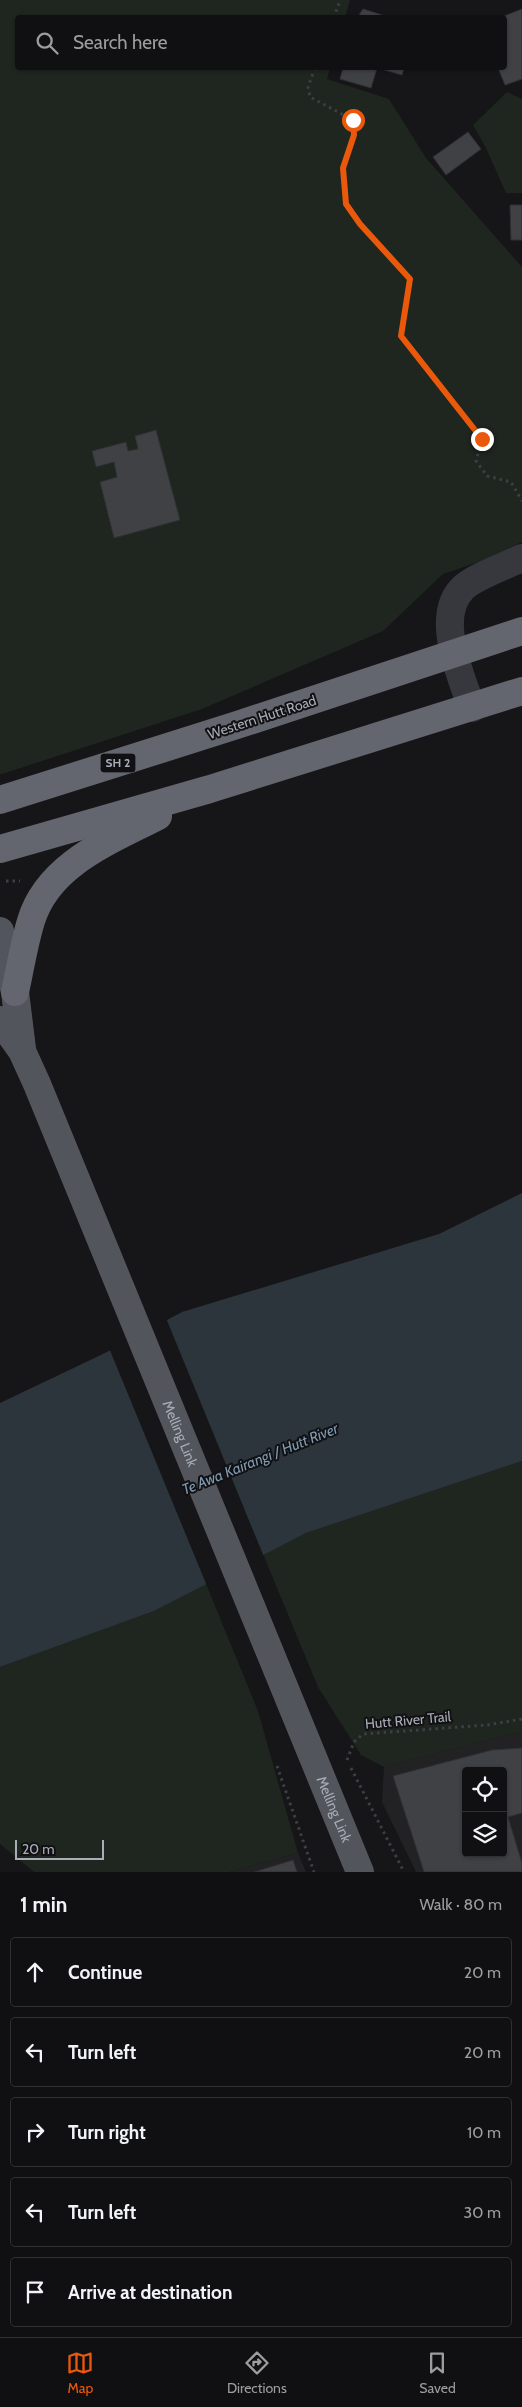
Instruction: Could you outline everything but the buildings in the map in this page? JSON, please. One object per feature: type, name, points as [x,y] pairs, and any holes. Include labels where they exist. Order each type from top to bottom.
[{"type":"highway","name":"Western Hutt Road","points":[[0,800],[453,655],[522,630]]},
{"type":"highway","points":[[0,849],[210,789],[522,691]]},
{"type":"highway","points":[[15,992],[31,920],[43,893],[64,870],[92,851],[210,789]]},
{"type":"main road","name":"Melling Link","points":[[0,930],[15,992],[22,1051]]},
{"type":"main road","name":"Melling Link","points":[[0,1020],[22,1051],[37,1084],[360,1872]]},
{"type":"street","points":[[472,708],[453,655],[450,612],[464,587],[522,558]]},
{"type":"path","points":[[335,15],[340,0]]},
{"type":"path","points":[[314,70],[308,87],[310,97],[353,120],[354,135],[343,168],[346,204],[360,224],[410,279],[401,336],[482,439],[476,461],[487,476],[511,482],[522,501]]},
{"type":"path","name":"Hutt River Trail","points":[[404,1872],[347,1759],[354,1742],[363,1734],[379,1731],[487,1725],[522,1719]]},
{"type":"path","points":[[277,1766],[314,1872]]},
{"type":"shaded area","points":[[0,0],[350,0],[346,15],[15,15],[15,70],[329,70],[327,79],[389,99],[426,158],[522,267],[522,542],[490,558],[443,574],[383,631],[202,709],[0,774]]},
{"type":"shaded area","points":[[507,92],[522,99],[522,193],[506,193],[486,148],[473,125]]},
{"type":"shaded area","points":[[522,1461],[522,1733],[384,1767],[361,1755],[318,1687],[263,1554],[306,1533]]},
{"type":"shaded area","points":[[206,1584],[258,1711],[298,1853],[229,1872],[34,1872],[0,1844],[0,1667],[154,1611]]},
{"type":"shaded area","points":[[522,1733],[522,1872],[416,1872],[382,1802],[384,1767]]},
{"type":"shaded area","points":[[298,1853],[306,1872],[229,1872]]},
{"type":"water","name":"Te Awa Kairangi / Hutt River","points":[[522,1193],[522,1461],[306,1533],[154,1611],[0,1667],[0,1403],[105,1353],[182,1312],[439,1234]]},
{"type":"pier","points":[[166,1318],[264,1557],[207,1586],[109,1348]]},
{"type":"route","points":[[353,120],[354,135],[343,168],[346,204],[360,224],[410,279],[401,336],[482,439]]}]
